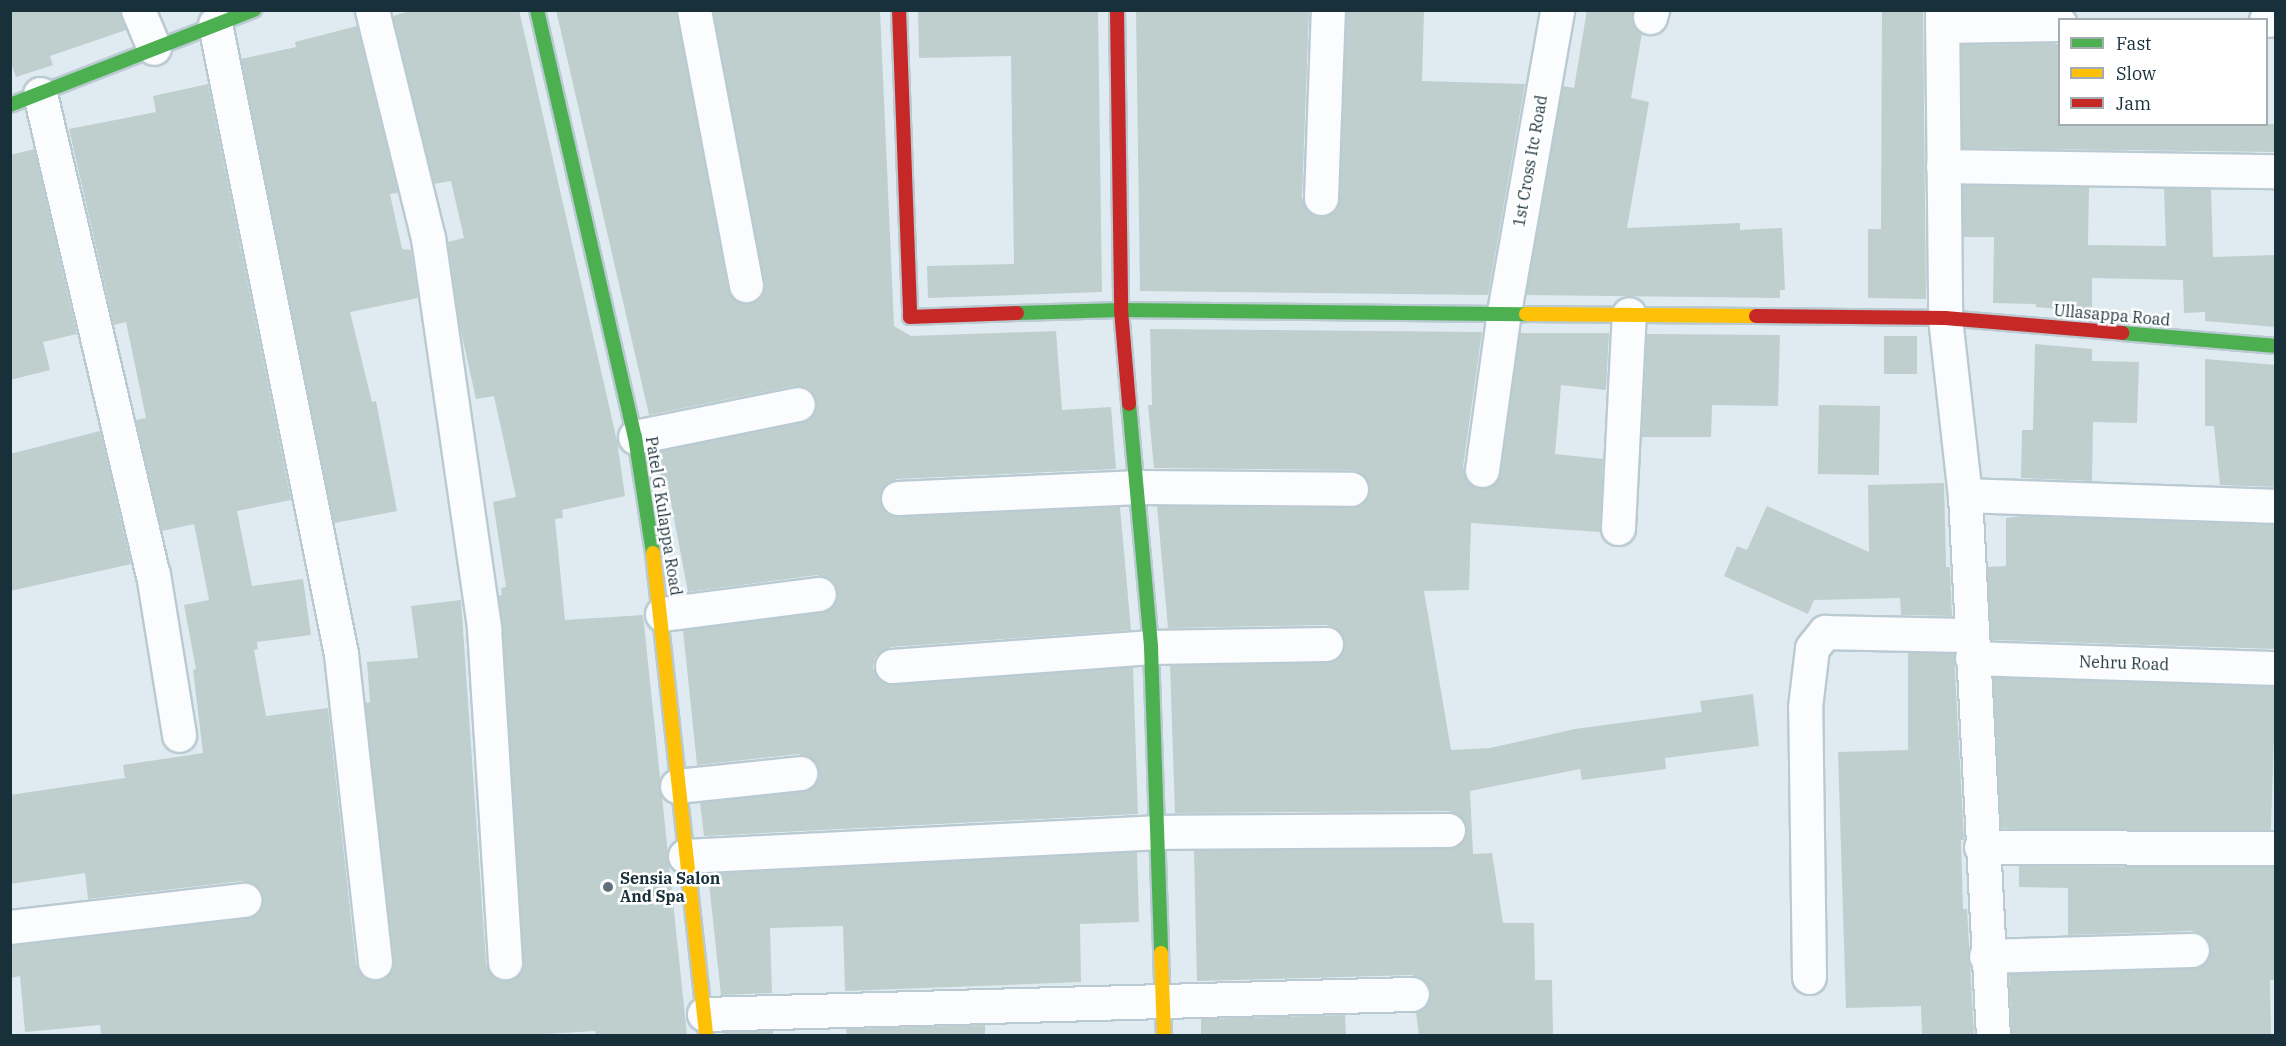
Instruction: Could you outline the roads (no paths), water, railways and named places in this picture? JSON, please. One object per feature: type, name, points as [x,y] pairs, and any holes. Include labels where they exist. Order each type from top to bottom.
[{"type":"street","points":[[138,10],[154,48]]},
{"type":"street","points":[[179,735],[153,574],[25,100],[254,10]]},
{"type":"street","points":[[372,10],[428,238],[482,617],[505,962]]},
{"type":"street","name":"Patel G Kulappa Road","points":[[537,10],[635,437],[662,614],[677,786],[705,1024]]},
{"type":"street","points":[[694,10],[746,285]]},
{"type":"street","name":"Ullasappa Road","points":[[899,10],[910,317],[1121,310],[1945,318],[2276,346]]},
{"type":"street","points":[[1117,10],[1121,310],[1139,487],[1151,648],[1155,832],[1164,1035]]},
{"type":"street","points":[[1321,198],[1328,10]]},
{"type":"street","name":"1st Cross Itc Road","points":[[1482,470],[1504,312],[1557,10]]},
{"type":"street","points":[[1993,1035],[1986,956],[1965,495],[1945,318],[1942,18],[2058,24]]},
{"type":"street","points":[[215,24],[341,654],[375,962]]},
{"type":"street","points":[[1942,165],[2276,171]]},
{"type":"street","points":[[1618,528],[1629,314]]},
{"type":"street","points":[[635,437],[798,404]]},
{"type":"street","points":[[898,498],[1139,487],[1351,489]]},
{"type":"street","points":[[1965,495],[2276,506]]},
{"type":"street","points":[[662,614],[819,594]]},
{"type":"street","name":"Nehru Road","points":[[1809,977],[1805,707],[1812,648],[1825,632],[1971,646],[2276,668]]},
{"type":"street","points":[[892,666],[1151,648],[1326,644]]},
{"type":"street","points":[[677,786],[800,773]]},
{"type":"street","points":[[685,856],[1155,832],[1448,830]]},
{"type":"street","points":[[1981,847],[2276,848]]},
{"type":"street","points":[[10,927],[244,900]]},
{"type":"street","points":[[1986,956],[2192,950]]},
{"type":"street","points":[[705,1024],[1163,1000],[1412,994]]},
{"type":"place","name":"Sensia Salon And Spa","points":[[608,887]]}]
